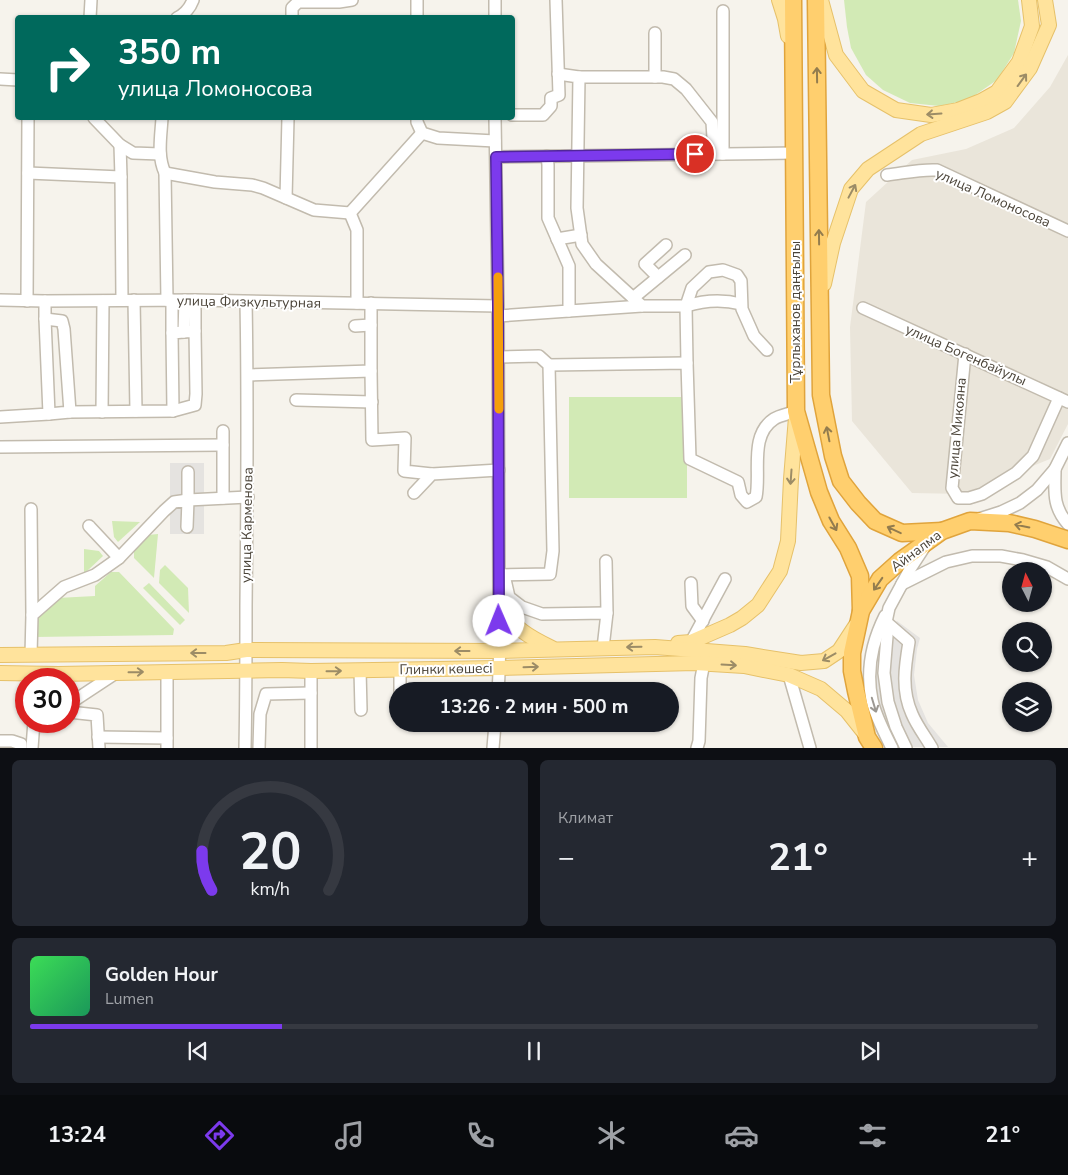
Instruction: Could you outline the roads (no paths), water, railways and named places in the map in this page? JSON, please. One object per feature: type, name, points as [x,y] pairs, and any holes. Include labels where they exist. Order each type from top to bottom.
[{"type":"highway","name":"Тұрлыханов даңғылы","points":[[794,0],[796,411],[819,492],[831,521],[848,548],[860,576],[860,615]]},
{"type":"highway","name":"Тұрлыханов даңғылы","points":[[816,0],[821,395],[833,456],[842,481],[858,503],[875,521],[902,534],[936,535]]},
{"type":"highway","name":"Айналма","points":[[871,742],[856,691],[852,671],[852,652],[860,615],[880,579],[900,561],[936,535],[970,522],[1009,523],[1068,540]]},
{"type":"main road","points":[[779,0],[785,19],[794,71]]},
{"type":"main road","points":[[821,0],[836,55],[863,91],[896,110],[931,115],[1006,102],[1030,68],[1049,25],[1045,0]]},
{"type":"main road","points":[[820,305],[833,243],[851,189],[868,169],[921,134],[984,107],[1019,62],[1032,26],[1028,0]]},
{"type":"main road","points":[[655,647],[691,642],[742,618],[758,605],[780,571],[788,541],[796,411]]},
{"type":"main road","points":[[499,606],[510,621],[522,632],[555,649]]},
{"type":"main road","name":"Глинки көшесі","points":[[0,655],[226,653],[246,650],[500,651],[655,647],[745,654],[801,663],[824,661],[839,651],[860,615]]},
{"type":"main road","name":"Глинки көшесі","points":[[80,675],[704,663],[744,666],[789,675],[821,689],[847,711],[871,742]]},
{"type":"main road","name":"Глинки көшесі","points":[[0,673],[15,674]]},
{"type":"street","points":[[90,15],[91,0]]},
{"type":"street","points":[[182,15],[190,8],[193,0]]},
{"type":"street","points":[[292,15],[292,8],[298,2],[339,2],[352,0]]},
{"type":"street","points":[[405,0],[417,0],[417,15]]},
{"type":"street","points":[[496,0],[496,15]]},
{"type":"street","points":[[515,115],[543,115],[551,106],[551,98],[559,95],[556,0]]},
{"type":"street","points":[[719,154],[722,11]]},
{"type":"street","points":[[655,32],[655,77]]},
{"type":"street","points":[[558,74],[579,77],[663,77],[674,79],[686,89],[712,122],[719,154]]},
{"type":"street","points":[[579,77],[577,208],[582,244],[596,264],[642,306]]},
{"type":"street","points":[[0,79],[15,80]]},
{"type":"street","points":[[27,301],[28,120]]},
{"type":"street","points":[[96,120],[120,145],[133,153],[160,154]]},
{"type":"street","points":[[162,120],[160,154],[165,173],[172,333],[173,411]]},
{"type":"street","points":[[286,198],[288,120]]},
{"type":"street","points":[[417,120],[422,133],[438,138],[495,140]]},
{"type":"street","points":[[495,120],[502,575],[499,606],[499,682]]},
{"type":"street","points":[[350,213],[422,133]]},
{"type":"street","points":[[120,145],[136,412]]},
{"type":"street","points":[[496,157],[794,153]]},
{"type":"street","points":[[547,156],[548,218],[569,266],[569,312]]},
{"type":"street","name":"улица Ломоносова","points":[[887,174],[937,170],[1068,231]]},
{"type":"street","points":[[28,173],[121,177]]},
{"type":"street","points":[[165,173],[215,182],[252,185],[314,210],[350,213]]},
{"type":"street","points":[[350,213],[357,230],[357,303]]},
{"type":"street","points":[[557,239],[581,235]]},
{"type":"street","points":[[658,277],[641,261],[666,245]]},
{"type":"street","points":[[633,298],[685,255]]},
{"type":"street","points":[[767,350],[754,336],[741,304],[741,281],[737,275],[723,270],[709,272],[692,288],[686,306],[690,459],[738,482],[741,495],[747,502],[756,497],[758,487],[757,452],[762,432],[774,420],[796,411]]},
{"type":"street","name":"улица Физкультурная","points":[[0,300],[190,300],[371,303],[498,311],[569,312],[642,306],[686,306],[714,300],[741,304]]},
{"type":"street","points":[[102,412],[103,300]]},
{"type":"street","points":[[0,417],[70,412],[173,411],[195,405],[196,394],[190,332],[190,300]]},
{"type":"street","points":[[45,301],[50,414]]},
{"type":"street","name":"улица Карменова","points":[[245,748],[248,497],[246,302]]},
{"type":"street","points":[[371,303],[372,440],[405,438],[404,471],[432,474],[499,470]]},
{"type":"street","name":"улица Богенбайулы","points":[[863,308],[1064,400]]},
{"type":"street","points":[[45,319],[62,321],[70,412]]},
{"type":"street","points":[[355,326],[371,325]]},
{"type":"street","points":[[172,333],[190,332]]},
{"type":"street","name":"улица Микояна","points":[[964,354],[952,488],[958,498],[969,498],[982,494],[1016,473],[1033,456],[1064,400]]},
{"type":"street","points":[[499,357],[539,356],[549,365],[687,363]]},
{"type":"street","points":[[502,575],[550,574],[553,551],[549,365]]},
{"type":"street","points":[[248,375],[371,371]]},
{"type":"street","points":[[296,400],[372,402]]},
{"type":"street","points":[[223,431],[223,498]]},
{"type":"street","points":[[970,522],[1001,512],[1020,503],[1037,490],[1055,469],[1068,443]]},
{"type":"street","points":[[0,447],[223,445]]},
{"type":"street","points":[[1055,469],[1055,498],[1061,515],[1068,524]]},
{"type":"street","points":[[188,472],[188,527]]},
{"type":"street","points":[[414,493],[432,474]]},
{"type":"street","points":[[32,615],[64,587],[95,575],[119,558],[174,502],[248,497]]},
{"type":"street","points":[[31,509],[31,655]]},
{"type":"street","points":[[90,526],[119,558]]},
{"type":"street","points":[[892,748],[872,701],[870,659],[877,632],[889,608],[910,569],[936,535]]},
{"type":"street","points":[[902,584],[946,562],[972,556],[1001,556],[1016,559],[1047,567],[1068,579]]},
{"type":"street","points":[[603,648],[607,613],[606,561]]},
{"type":"street","points":[[502,575],[510,597],[522,606],[542,614],[607,613]]},
{"type":"street","points":[[691,642],[726,579]]},
{"type":"street","points":[[690,583],[692,606],[703,621]]},
{"type":"street","points":[[889,608],[886,622],[887,636],[884,673],[888,702],[896,727],[906,748]]},
{"type":"street","points":[[886,622],[909,642],[904,671],[907,701],[912,714],[932,748]]},
{"type":"street","points":[[697,748],[699,741],[701,678],[704,663]]},
{"type":"street","points":[[360,670],[361,710]]},
{"type":"street","points":[[400,670],[400,682]]},
{"type":"street","points":[[311,671],[311,748]]},
{"type":"street","points":[[80,713],[97,715],[99,742],[167,743],[167,672]]},
{"type":"street","points":[[80,697],[116,673]]},
{"type":"street","points":[[789,675],[810,748]]},
{"type":"street","points":[[259,748],[260,714],[266,694],[311,692]]},
{"type":"street","points":[[493,748],[494,732]]},
{"type":"street","points":[[32,748],[33,733]]},
{"type":"street","points":[[0,741],[12,741],[21,744],[21,748]]}]
